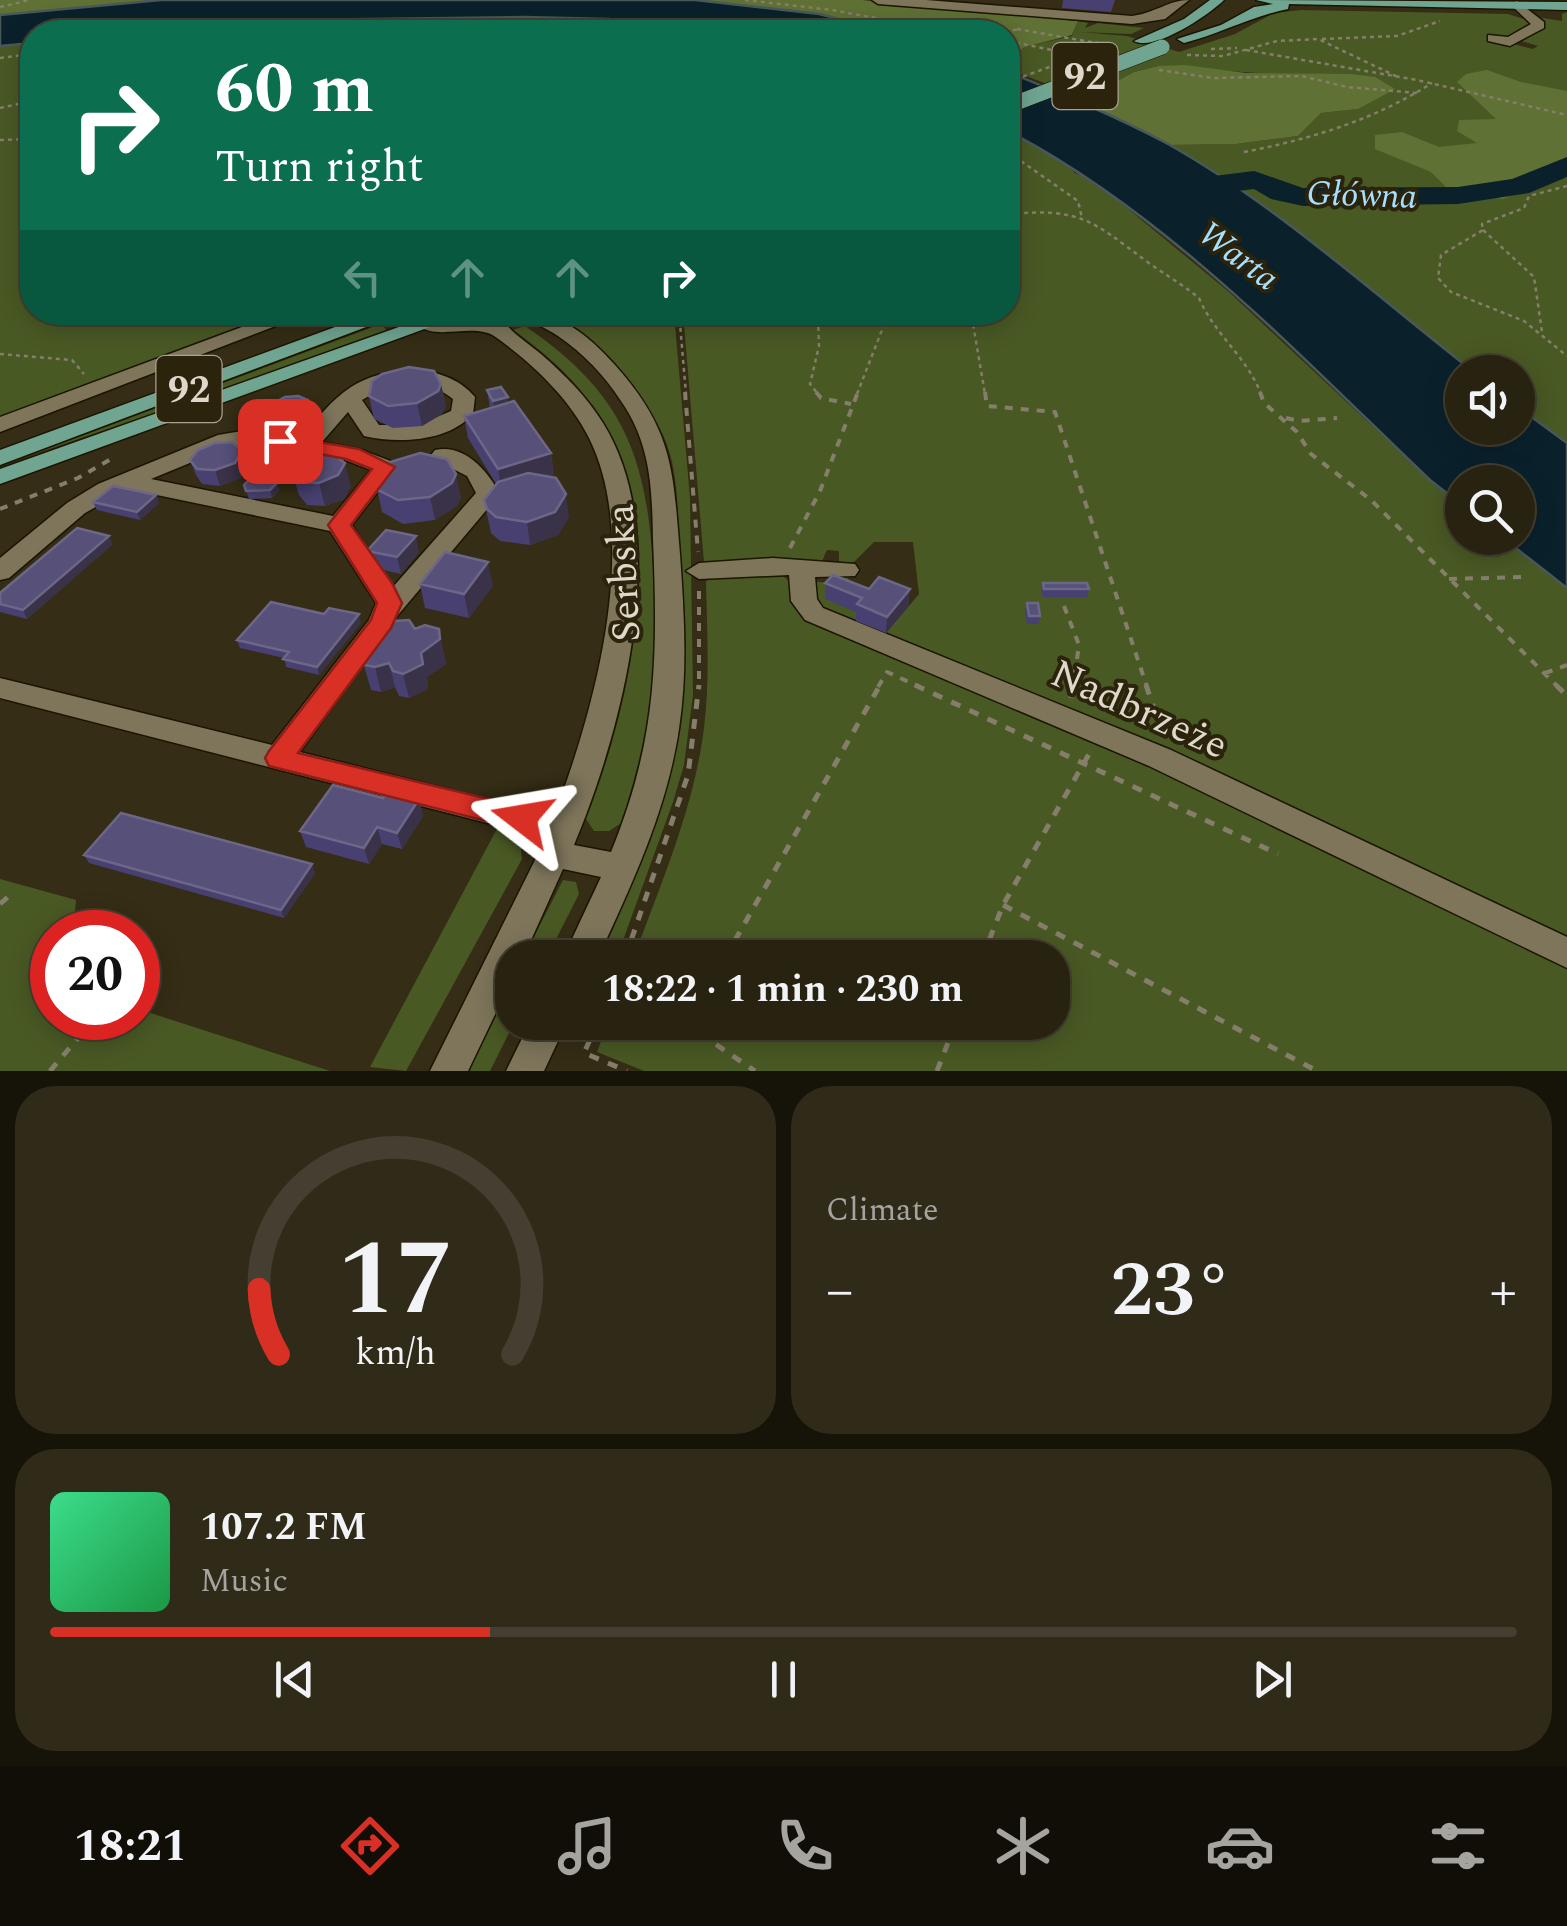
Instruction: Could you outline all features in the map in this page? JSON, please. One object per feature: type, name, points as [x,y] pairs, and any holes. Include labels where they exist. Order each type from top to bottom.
[{"type":"main road","name":"92","points":[[1020,101],[1160,40],[1218,0]]},
{"type":"main road","name":"92","points":[[1020,85],[1141,40],[1184,39],[1230,17],[1246,0]]},
{"type":"main road","points":[[1262,0],[1567,6]]},
{"type":"main road","points":[[1184,39],[1226,28],[1265,8],[1314,3]]},
{"type":"main road","name":"92","points":[[0,458],[363,325]]},
{"type":"main road","name":"92","points":[[0,477],[428,325]]},
{"type":"street","points":[[878,0],[1108,19],[1152,27],[1160,40]]},
{"type":"street","points":[[1108,19],[1152,18],[1183,0]]},
{"type":"street","points":[[1493,38],[1510,42],[1539,25],[1517,5]]},
{"type":"street","points":[[1535,5],[1553,20]]},
{"type":"street","points":[[0,425],[266,325]]},
{"type":"street","name":"Serbska","points":[[449,1071],[554,854],[594,752],[616,666],[624,591],[622,516],[602,440],[578,404],[535,357],[499,325]]},
{"type":"street","name":"Serbska","points":[[549,325],[584,350],[628,396],[655,444],[662,481],[670,603],[669,700],[653,780],[622,868],[588,940]]},
{"type":"street","points":[[306,446],[350,398],[369,386],[397,378],[424,377],[450,383],[464,397],[462,414],[339,525]]},
{"type":"street","points":[[350,398],[372,432],[400,436],[434,430],[462,414]]},
{"type":"street","points":[[0,572],[76,508],[126,481],[226,440],[254,436],[477,472],[488,494],[386,612]]},
{"type":"street","points":[[126,481],[339,525],[384,589],[390,603],[382,622],[279,758]]},
{"type":"street","points":[[698,571],[787,566],[846,570]]},
{"type":"street","name":"Nadbrzeże","points":[[787,566],[814,614],[1160,758],[1567,953]]},
{"type":"street","points":[[0,688],[542,824],[554,854],[622,868]]},
{"type":"street","points":[[532,1069],[542,1040]]},
{"type":"path","points":[[0,8],[30,0]]},
{"type":"path","points":[[745,0],[886,20]]},
{"type":"path","points":[[1240,49],[1277,41],[1397,36],[1428,22],[1450,20]]},
{"type":"path","points":[[1318,39],[1400,78]]},
{"type":"path","points":[[1020,42],[1090,57]]},
{"type":"path","points":[[1210,48],[1240,49],[1400,78],[1566,114]]},
{"type":"path","points":[[1156,70],[1213,78],[1302,76],[1347,87],[1418,93]]},
{"type":"path","points":[[1244,152],[1347,126],[1432,84]]},
{"type":"path","points":[[1020,160],[1078,200],[1082,218]]},
{"type":"path","points":[[1542,334],[1534,277],[1483,230],[1482,224],[1524,208],[1529,196],[1567,186]]},
{"type":"path","points":[[1020,213],[1043,211],[1082,218],[1110,231],[1199,298],[1206,315],[1251,368],[1264,403],[1297,432],[1310,454],[1371,500],[1567,696]]},
{"type":"path","points":[[1483,230],[1441,255],[1438,278],[1451,292],[1524,321],[1567,356]]},
{"type":"path","points":[[680,325],[698,571]]},
{"type":"path","points":[[818,325],[819,346],[810,384],[821,398],[851,404]]},
{"type":"path","points":[[787,566],[884,325]]},
{"type":"path","points":[[973,325],[988,406],[1055,412],[1166,746],[1160,758]]},
{"type":"path","points":[[0,354],[72,360],[96,387]]},
{"type":"path","points":[[1281,416],[1300,421],[1337,418]]},
{"type":"path","points":[[1449,579],[1524,576]]},
{"type":"path","points":[[1064,606],[1079,646],[1067,718]]},
{"type":"path","points":[[1544,673],[1567,665]]},
{"type":"path","points":[[735,940],[887,672],[1278,854]]},
{"type":"path","points":[[989,940],[1002,906],[1085,762]]},
{"type":"path","points":[[0,904],[10,895]]},
{"type":"path","points":[[1002,906],[1317,1071]]},
{"type":"path","points":[[634,940],[636,934]]},
{"type":"path","points":[[50,1071],[76,1040]]},
{"type":"path","points":[[590,1040],[584,1053],[627,1071]]},
{"type":"path","points":[[710,1040],[755,1071]]},
{"type":"path","points":[[937,1071],[949,1040]]},
{"type":"green space","points":[[0,0],[161,0],[0,15]]},
{"type":"green space","points":[[695,0],[862,0],[1078,21],[1072,35],[1020,50],[1020,20],[818,20]]},
{"type":"green space","points":[[1301,10],[1508,14],[1536,23],[1513,39],[1493,39],[1533,49],[1538,46],[1518,40],[1540,29],[1536,17],[1562,21],[1562,14],[1567,12],[1567,443],[1535,419],[1535,355],[1452,355],[1294,230],[1169,145],[1236,144],[1298,136],[1321,113],[1358,109],[1351,74],[1288,75],[1158,66],[1134,72],[1089,96],[1075,95],[1020,74],[1020,50],[1072,36],[1078,21],[1088,23],[1085,28],[1098,23],[1144,28],[1131,34],[1080,32],[1127,36],[1179,52],[1235,34],[1274,13]]},
{"type":"green space","points":[[524,17],[616,20],[286,20]]},
{"type":"green space","points":[[20,44],[20,325],[258,325],[0,417],[0,46]]},
{"type":"green space","points":[[1185,65],[1246,73],[1351,74],[1375,77],[1395,89],[1358,109],[1321,113],[1298,136],[1236,144],[1169,145],[1070,97],[1089,96],[1134,72]]},
{"type":"green space","points":[[1487,70],[1567,91],[1567,178],[1552,179],[1503,199],[1451,192],[1431,172],[1375,149],[1375,135],[1402,132],[1439,147],[1477,143],[1457,131],[1459,120],[1496,119],[1457,82],[1466,74]]},
{"type":"green space","points":[[1020,137],[1060,158],[1075,173],[1093,180],[1229,292],[1445,492],[1445,555],[1525,555],[1567,588],[1567,945],[820,610],[812,581],[828,583],[847,577],[861,614],[886,633],[919,594],[913,542],[874,542],[854,562],[839,562],[839,551],[827,550],[822,561],[782,558],[704,562],[684,325],[1020,325]]},
{"type":"green space","points":[[378,325],[389,333],[14,461]]},
{"type":"green space","points":[[563,325],[675,325],[690,498],[693,695],[684,765],[623,940],[606,940],[657,818],[674,759],[680,729],[685,638],[676,490],[668,448],[642,400],[599,353]]},
{"type":"green space","points":[[525,326],[561,353],[611,408],[639,470],[647,506],[655,620],[650,706],[623,822],[609,831],[594,831],[586,819],[616,729],[627,679],[639,578],[636,528],[627,481],[611,437],[569,377],[513,330]]},
{"type":"green space","points":[[781,574],[792,584],[797,607],[1100,739],[1567,962],[1567,1071],[644,1071],[597,1052],[602,1040],[1070,1040],[1070,940],[640,940],[693,787],[707,692],[706,581],[716,577]]},
{"type":"green space","points":[[499,825],[512,828],[508,836],[520,843],[522,859],[406,1071],[370,1067]]},
{"type":"green space","points":[[0,879],[76,900],[75,910],[30,910],[30,1040],[160,1040],[160,1016],[330,1071],[0,1071]]},
{"type":"green space","points":[[563,880],[576,882],[579,894],[556,940],[532,940]]},
{"type":"green space","points":[[495,1015],[495,1040],[506,1040],[490,1071],[468,1071]]},
{"type":"water","points":[[161,0],[695,0],[843,20],[20,20],[20,44],[0,46],[0,15]]},
{"type":"water","name":"Warta","points":[[1020,77],[1109,115],[1209,168],[1325,252],[1453,355],[1445,355],[1445,445],[1535,445],[1535,419],[1567,443],[1567,588],[1525,555],[1535,555],[1535,465],[1445,465],[1445,492],[1229,289],[1122,203],[1020,138]]},
{"type":"building","points":[[409,367],[434,371],[441,384],[438,391],[417,403],[388,406],[369,396],[372,381],[382,374]]},
{"type":"building","points":[[501,387],[508,397],[493,401],[487,390]]},
{"type":"building","points":[[298,396],[308,400],[307,408],[294,415],[273,413],[274,403]]},
{"type":"building","points":[[514,401],[551,453],[498,469],[464,416]]},
{"type":"building","points":[[265,440],[327,451],[298,464],[249,455]]},
{"type":"building","points":[[232,442],[242,451],[235,463],[215,470],[197,469],[190,460],[198,450]]},
{"type":"building","points":[[420,453],[447,459],[456,474],[452,483],[430,497],[398,500],[376,489],[375,479],[390,462]]},
{"type":"building","points":[[316,454],[333,454],[345,463],[338,475],[319,483],[300,482],[292,472],[299,462]]},
{"type":"building","points":[[528,473],[556,478],[566,494],[555,512],[527,522],[496,517],[487,509],[484,500],[498,482]]},
{"type":"building","points":[[274,476],[277,483],[270,490],[246,491],[244,485],[251,478]]},
{"type":"building","points":[[113,486],[156,495],[137,512],[93,502]]},
{"type":"building","points":[[77,528],[109,536],[23,610],[0,604],[0,593]]},
{"type":"building","points":[[386,530],[416,536],[397,557],[367,551]]},
{"type":"building","points":[[445,552],[488,562],[464,594],[420,584]]},
{"type":"building","points":[[833,575],[869,589],[879,577],[910,589],[887,617],[857,604],[862,598],[825,583]]},
{"type":"building","points":[[1043,583],[1087,583],[1089,589],[1044,589]]},
{"type":"building","points":[[271,602],[324,614],[329,608],[359,614],[317,667],[283,659],[289,652],[237,640]]},
{"type":"building","points":[[1027,603],[1038,603],[1040,616],[1029,616]]},
{"type":"building","points":[[409,620],[415,629],[425,625],[439,629],[440,639],[421,653],[423,664],[403,674],[393,671],[389,663],[365,665],[361,655],[379,644],[383,638],[381,630],[393,621]]},
{"type":"building","points":[[333,785],[383,798],[387,792],[419,799],[397,833],[377,827],[364,848],[300,831]]},
{"type":"building","points":[[121,813],[312,864],[281,910],[84,855]]},
{"type":"waterway","name":"Główna","points":[[1173,190],[1254,180],[1281,193],[1303,197],[1427,197],[1518,186],[1545,178],[1567,165]]},
{"type":"route","points":[[280,441],[352,454],[385,467],[339,525],[390,603],[382,622],[279,758],[522,818]]}]
